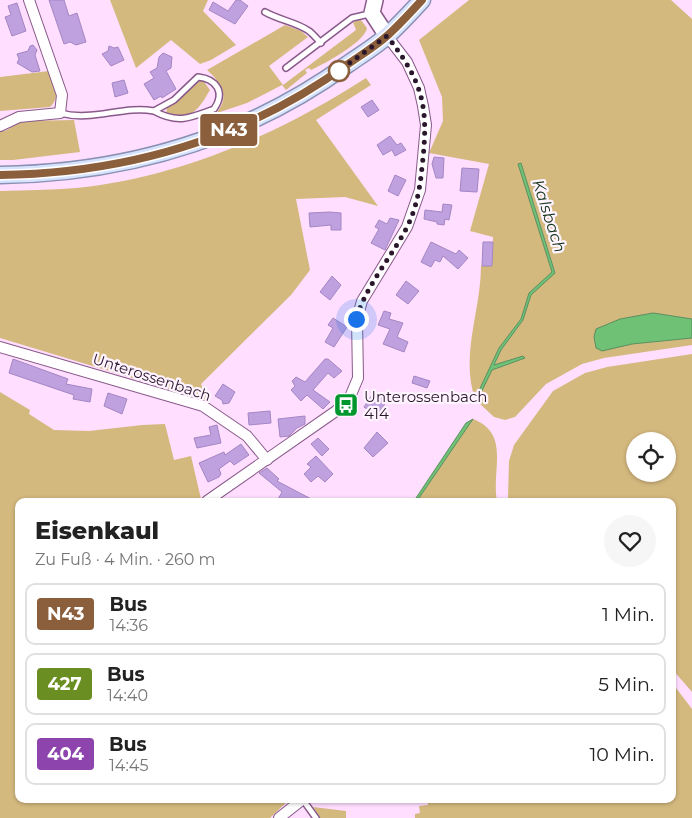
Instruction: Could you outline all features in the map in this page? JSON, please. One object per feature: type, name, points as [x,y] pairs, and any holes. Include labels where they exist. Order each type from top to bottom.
[{"type":"main road","points":[[0,175],[67,172],[102,166],[179,149],[250,122],[304,93],[387,36],[422,0]]},
{"type":"street","points":[[0,126],[19,117],[60,113],[62,95],[30,0]]},
{"type":"street","points":[[211,498],[317,426],[350,397],[358,378],[356,319],[362,301],[393,253],[407,227],[416,204],[420,190],[426,125],[423,106],[407,62],[387,36],[374,7]]},
{"type":"street","name":"Unterossenbach","points":[[0,347],[203,406],[247,436],[267,460]]},
{"type":"street","points":[[279,818],[298,803]]},
{"type":"lane","points":[[286,68],[352,18],[374,7]]},
{"type":"lane","points":[[265,12],[278,20],[294,24],[309,31],[321,42]]},
{"type":"lane","points":[[60,113],[75,117],[142,109],[154,112],[168,119],[179,120],[214,109],[219,99],[218,90],[214,82],[207,78],[198,77],[174,100],[154,112]]},
{"type":"lane","points":[[306,803],[316,818]]},
{"type":"shaded area","points":[[110,0],[208,0],[203,11],[236,45],[211,60],[200,64],[171,40],[136,68]]},
{"type":"shaded area","points":[[469,0],[671,0],[692,19],[692,319],[653,313],[620,319],[599,350],[632,344],[692,338],[692,345],[604,358],[582,364],[546,384],[515,417],[505,420],[494,417],[477,401],[492,370],[525,358],[523,356],[494,366],[501,350],[523,320],[531,295],[555,272],[521,163],[518,164],[552,272],[529,293],[521,319],[499,348],[475,399],[471,382],[470,349],[481,266],[492,265],[493,237],[470,231],[489,164],[429,153],[443,121],[442,97],[419,40]]},
{"type":"shaded area","points":[[361,20],[367,28],[365,34],[359,40],[325,63],[311,70],[309,68],[305,70],[307,73],[286,90],[282,85],[247,103],[217,113],[223,101],[222,91],[217,81],[207,70],[285,25],[301,31],[308,37],[269,66],[283,85],[356,30],[353,22]]},
{"type":"shaded area","points":[[49,71],[56,94],[54,103],[50,107],[0,111],[0,77]]},
{"type":"shaded area","points":[[366,78],[371,85],[316,120],[378,206],[345,197],[296,199],[310,270],[291,295],[201,384],[208,401],[0,338],[0,191],[48,190],[115,183],[191,163],[228,150],[299,117]]},
{"type":"shaded area","points":[[202,79],[210,90],[197,109],[188,115],[166,115],[167,108]]},
{"type":"shaded area","points":[[74,120],[80,152],[0,160],[0,131],[5,131],[22,121]]},
{"type":"shaded area","points":[[521,163],[555,273],[531,295],[523,320],[501,350],[494,365],[523,356],[525,358],[492,370],[477,401],[475,399],[499,348],[521,319],[529,293],[552,272],[518,164]]},
{"type":"shaded area","points":[[653,313],[692,319],[692,338],[632,344],[602,351],[596,348],[594,337],[596,329],[620,319]]},
{"type":"shaded area","points":[[692,354],[692,692],[676,673],[676,498],[508,498],[509,461],[514,445],[553,391],[585,373],[607,367]]},
{"type":"shaded area","points":[[0,392],[30,410],[29,414],[54,430],[89,431],[165,424],[174,460],[191,456],[201,498],[15,498],[15,803],[286,803],[270,818],[0,818]]},
{"type":"shaded area","points":[[473,419],[485,426],[492,434],[496,443],[497,498],[419,498]]},
{"type":"shaded area","points":[[473,419],[419,498],[416,498],[466,423]]},
{"type":"shaded area","points":[[676,688],[692,709],[692,818],[415,818],[415,814],[420,813],[419,806],[428,805],[428,803],[676,803]]},
{"type":"shaded area","points":[[313,807],[346,811],[346,818],[320,818]]},
{"type":"building","points":[[49,0],[64,0],[69,16],[77,13],[86,42],[76,45],[70,42],[64,44]]},
{"type":"building","points":[[236,0],[240,0],[248,6],[235,24],[209,10],[213,2],[228,11]]},
{"type":"building","points":[[17,3],[26,31],[12,36],[5,17],[11,15],[8,6]]},
{"type":"building","points":[[33,45],[37,50],[35,55],[40,71],[32,72],[17,63],[19,59],[17,54],[28,51],[30,46]]},
{"type":"building","points":[[109,46],[118,47],[124,60],[111,66],[102,54],[108,51]]},
{"type":"building","points":[[163,53],[172,57],[171,68],[166,71],[176,89],[162,98],[161,96],[154,100],[144,84],[154,78],[150,72],[157,68],[159,57]]},
{"type":"building","points":[[124,80],[128,93],[115,97],[112,83]]},
{"type":"building","points":[[372,100],[379,110],[368,117],[361,107]]},
{"type":"building","points":[[390,136],[397,145],[401,143],[406,150],[395,156],[392,150],[383,155],[377,145]]},
{"type":"building","points":[[434,157],[444,158],[443,178],[436,178],[432,164]]},
{"type":"building","points":[[462,168],[479,169],[477,192],[460,191]]},
{"type":"building","points":[[395,175],[406,180],[398,196],[388,191]]},
{"type":"building","points":[[443,204],[452,205],[449,220],[445,219],[444,225],[424,219],[425,210],[442,212]]},
{"type":"building","points":[[309,213],[341,213],[341,230],[331,230],[331,225],[310,227]]},
{"type":"building","points":[[390,218],[399,220],[385,250],[371,243],[379,229],[375,227],[379,220],[387,224]]},
{"type":"building","points":[[431,242],[456,254],[459,250],[468,258],[458,269],[443,256],[440,262],[435,260],[431,267],[421,262]]},
{"type":"building","points":[[483,242],[493,242],[492,266],[482,266]]},
{"type":"building","points":[[332,276],[341,285],[330,300],[320,292]]},
{"type":"building","points":[[406,281],[419,291],[408,304],[396,295]]},
{"type":"building","points":[[384,311],[391,313],[389,319],[403,323],[397,337],[408,342],[404,352],[383,344],[390,329],[378,325]]},
{"type":"building","points":[[333,318],[347,327],[334,347],[325,342],[333,328],[328,325]]},
{"type":"building","points":[[13,359],[68,379],[66,384],[92,389],[90,402],[73,399],[74,395],[9,373]]},
{"type":"building","points":[[325,359],[328,359],[342,371],[334,378],[328,373],[313,390],[330,402],[323,409],[307,395],[301,401],[291,390],[295,386],[292,381],[296,377],[305,382]]},
{"type":"building","points":[[414,376],[430,381],[427,388],[412,383]]},
{"type":"building","points":[[223,384],[235,392],[229,403],[223,404],[222,400],[215,396]]},
{"type":"building","points":[[374,392],[387,401],[377,416],[364,407]]},
{"type":"building","points":[[108,393],[127,399],[122,414],[104,406]]},
{"type":"building","points":[[270,411],[271,423],[249,425],[248,413]]},
{"type":"building","points":[[305,416],[305,424],[297,428],[289,436],[280,437],[278,419]]},
{"type":"building","points":[[217,425],[221,443],[197,448],[194,438],[211,435],[209,427]]},
{"type":"building","points":[[377,432],[388,443],[373,457],[364,448]]},
{"type":"building","points":[[318,438],[329,449],[322,456],[311,444]]},
{"type":"building","points":[[241,444],[249,455],[234,465],[230,461],[219,469],[221,474],[219,477],[208,482],[199,463],[224,452],[225,455]]},
{"type":"building","points":[[316,456],[333,474],[325,482],[318,476],[311,482],[304,474],[311,467],[307,464]]},
{"type":"building","points":[[267,468],[279,479],[277,481],[309,498],[279,498],[282,492],[259,473]]},
{"type":"bus line","name":"N43","points":[[0,175],[67,172],[120,164],[179,149],[250,122],[326,80],[387,36],[422,0]]},
{"type":"place","name":"Unterossenbach 414","points":[[346,405]]},
{"type":"route","points":[[339,71],[337,72],[387,36],[407,62],[418,88],[426,125],[420,190],[411,218],[393,253],[362,301],[356,319]]},
{"type":"water label","name":"Kalsbach","points":[[549,216]]}]
